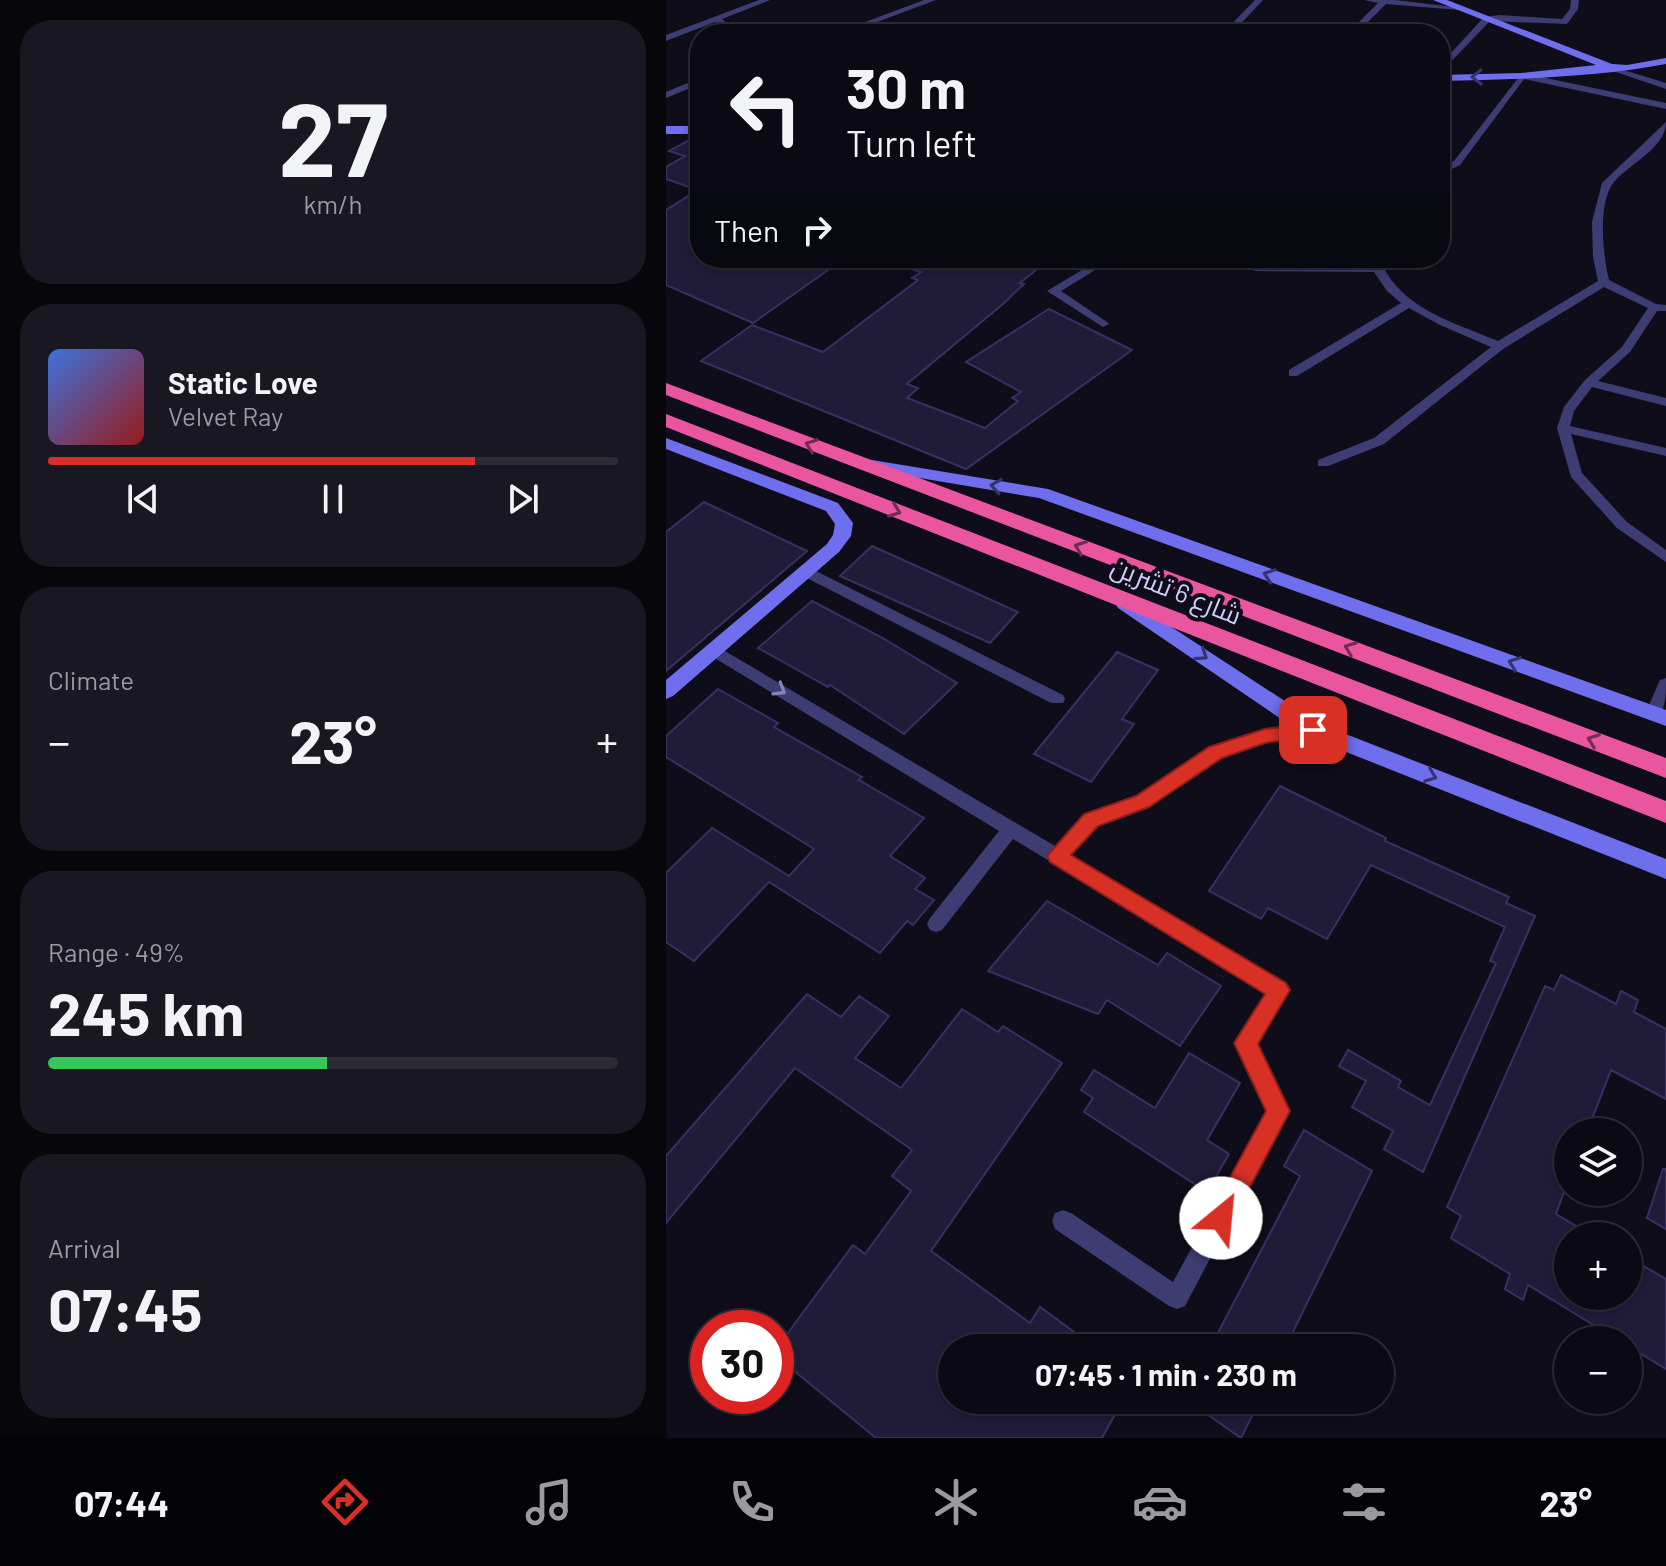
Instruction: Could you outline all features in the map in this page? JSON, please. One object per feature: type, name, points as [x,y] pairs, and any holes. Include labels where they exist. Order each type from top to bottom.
[{"type":"highway","name":"شارع 6 تشرين","points":[[666,389],[1666,768]]},
{"type":"highway","name":"شارع 6 تشرين","points":[[666,420],[1666,812]]},
{"type":"street","points":[[706,24],[766,0]]},
{"type":"street","points":[[868,24],[932,0]]},
{"type":"street","points":[[1236,24],[1259,0]]},
{"type":"street","points":[[1368,0],[1459,8]]},
{"type":"street","points":[[1438,0],[1666,86]]},
{"type":"street","points":[[1450,59],[1487,19],[1499,17],[1564,22],[1574,9],[1575,0]]},
{"type":"street","points":[[1361,24],[1384,2]]},
{"type":"street","points":[[718,20],[723,24]]},
{"type":"street","points":[[666,38],[690,30]]},
{"type":"street","points":[[1450,78],[1522,76],[1610,67],[1666,54]]},
{"type":"street","points":[[1610,67],[1627,68],[1666,61]]},
{"type":"street","points":[[1522,76],[1666,106]]},
{"type":"street","points":[[1450,167],[1471,147],[1522,76]]},
{"type":"street","points":[[666,95],[690,85]]},
{"type":"street","points":[[1604,282],[1598,257],[1597,222],[1607,183],[1646,149],[1666,125]]},
{"type":"street","points":[[666,130],[690,130]]},
{"type":"street","points":[[1093,268],[1053,291],[1103,324]]},
{"type":"street","points":[[1378,268],[1407,304],[1499,346]]},
{"type":"street","points":[[1604,282],[1660,308],[1626,349],[1589,383],[1568,410],[1563,428],[1576,474],[1622,525],[1666,557]]},
{"type":"street","points":[[1323,463],[1379,441],[1499,346],[1604,282]]},
{"type":"street","points":[[1293,373],[1407,304]]},
{"type":"street","points":[[1589,383],[1666,402]]},
{"type":"street","points":[[1563,428],[1666,452]]},
{"type":"street","points":[[666,443],[838,512],[844,523],[842,536],[806,571],[666,691]]},
{"type":"street","points":[[860,464],[1042,493],[1659,716],[1666,684]]},
{"type":"street","points":[[806,571],[1057,699]]},
{"type":"street","points":[[1114,596],[1313,730],[1666,869]]},
{"type":"street","points":[[713,650],[1279,990],[1246,1043],[1278,1111],[1177,1298],[1063,1221]]},
{"type":"street","points":[[1057,856],[1091,820],[1142,802],[1216,752],[1265,736],[1313,730]]},
{"type":"street","points":[[936,924],[1011,829]]},
{"type":"building","points":[[690,140],[690,187],[666,179],[666,167],[685,156],[669,151]]},
{"type":"building","points":[[690,195],[690,268],[831,268],[753,323],[666,285],[666,210]]},
{"type":"building","points":[[909,268],[1039,268],[1020,283],[1024,284],[1003,304],[907,384],[918,388],[907,398],[985,428],[1018,401],[1012,398],[1021,392],[966,362],[1049,309],[1132,350],[966,469],[701,361],[752,325],[823,352],[918,280],[912,278],[921,272]]},
{"type":"building","points":[[704,502],[807,551],[666,671],[666,532]]},
{"type":"building","points":[[872,546],[1018,612],[990,643],[840,576]]},
{"type":"building","points":[[812,601],[881,637],[957,683],[904,734],[830,685],[828,687],[758,648]]},
{"type":"building","points":[[1117,652],[1158,670],[1122,719],[1134,724],[1091,782],[1034,754]]},
{"type":"building","points":[[718,689],[778,723],[774,727],[862,777],[859,780],[924,818],[890,856],[925,878],[915,889],[934,900],[913,925],[907,921],[880,953],[769,882],[694,961],[666,942],[666,873],[712,828],[789,876],[814,849],[666,757],[666,736]]},
{"type":"building","points":[[1280,786],[1386,838],[1385,841],[1509,897],[1506,903],[1535,916],[1423,1172],[1384,1149],[1393,1131],[1352,1107],[1366,1081],[1339,1066],[1348,1050],[1401,1081],[1398,1087],[1430,1105],[1496,963],[1490,961],[1505,927],[1371,865],[1327,939],[1268,908],[1261,919],[1209,891]]},
{"type":"building","points":[[1047,901],[1158,965],[1167,953],[1221,986],[1180,1046],[1107,1000],[1098,1014],[988,971]]},
{"type":"building","points":[[1561,975],[1616,1004],[1621,991],[1638,1000],[1634,1012],[1666,1029],[1666,1099],[1611,1070],[1592,1118],[1554,1118],[1554,1206],[1559,1206],[1556,1214],[1569,1222],[1554,1222],[1554,1301],[1528,1285],[1523,1300],[1505,1289],[1510,1274],[1451,1238],[1461,1216],[1447,1207],[1545,986],[1554,990]]},
{"type":"building","points":[[807,994],[841,1017],[859,996],[889,1016],[855,1058],[901,1088],[962,1009],[998,1032],[1003,1026],[1062,1063],[931,1251],[1030,1323],[1040,1307],[1077,1334],[938,1334],[938,1414],[1115,1414],[1102,1438],[876,1438],[794,1371],[794,1325],[853,1245],[865,1254],[911,1191],[892,1176],[912,1150],[795,1068],[666,1223],[666,1156]]},
{"type":"building","points":[[1189,1053],[1240,1083],[1207,1140],[1229,1154],[1207,1192],[1084,1112],[1093,1098],[1081,1090],[1094,1070],[1155,1108]]},
{"type":"building","points":[[1304,1130],[1372,1171],[1292,1334],[1217,1334],[1300,1176],[1284,1166]]},
{"type":"building","points":[[1663,1169],[1666,1169],[1666,1229],[1647,1218]]},
{"type":"building","points":[[1642,1265],[1666,1279],[1666,1369],[1642,1354],[1642,1326],[1595,1326],[1569,1310],[1642,1310]]},
{"type":"building","points":[[1207,1414],[1253,1414],[1241,1438]]},
{"type":"route","points":[[1221,1218],[1278,1111],[1246,1043],[1279,990],[1057,856],[1091,820],[1142,802],[1216,752],[1265,736],[1313,730]]}]
